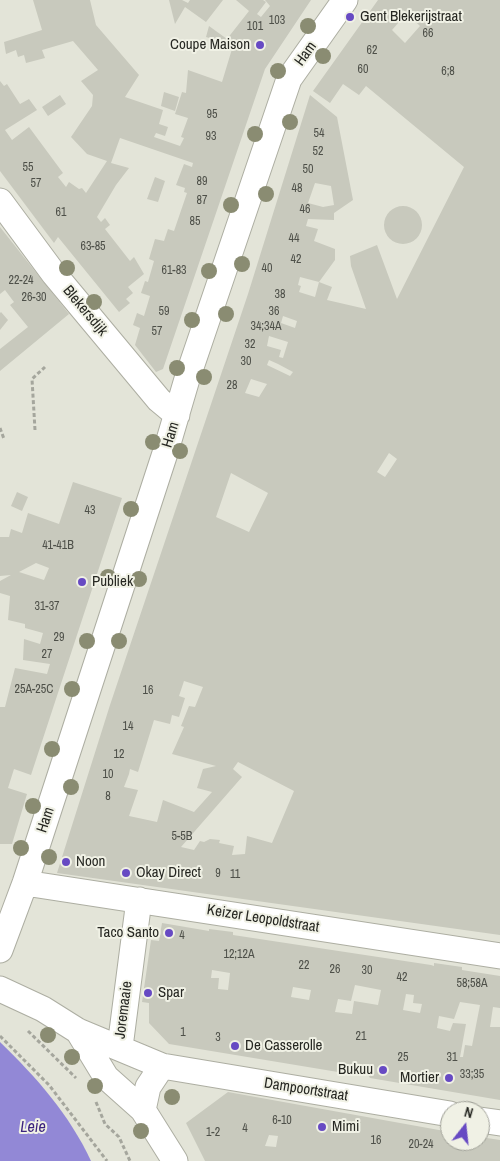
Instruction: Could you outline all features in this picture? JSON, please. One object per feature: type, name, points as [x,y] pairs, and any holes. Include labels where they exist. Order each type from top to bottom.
[{"type":"street","name":"Ham","points":[[0,950],[25,883],[177,416],[187,379],[289,78],[345,0]]},
{"type":"street","name":"Blekersdijk","points":[[0,201],[54,274],[160,400],[177,416]]},
{"type":"street","name":"Keizer Leopoldstraat","points":[[25,883],[500,956]]},
{"type":"street","name":"Joremaaie","points":[[0,989],[43,1009],[78,1032],[120,1048],[139,900]]},
{"type":"street","points":[[78,1032],[106,1077],[143,1110],[175,1161]]},
{"type":"street","name":"Dampoortstraat","points":[[120,1048],[162,1066],[440,1112]]},
{"type":"street","points":[[143,1110],[148,1087],[162,1066]]},
{"type":"path","points":[[35,430],[32,379],[45,368]]},
{"type":"path","points":[[0,428],[4,439]]},
{"type":"path","points":[[28,1031],[79,1081]]},
{"type":"path","points":[[0,1036],[49,1085],[107,1161]]},
{"type":"path","points":[[93,1094],[105,1124],[119,1137],[130,1161]]},
{"type":"water","name":"Leie","points":[[0,1042],[51,1097],[73,1128],[91,1161],[0,1161]]},
{"type":"building","points":[[33,0],[90,0],[96,25],[139,75],[125,97],[163,110],[159,124],[168,127],[165,136],[156,133],[154,137],[180,146],[184,138],[181,137],[188,118],[175,114],[182,92],[186,93],[188,70],[222,82],[232,49],[215,45],[216,40],[206,37],[209,26],[227,39],[249,11],[236,0],[263,0],[266,2],[257,14],[261,17],[270,6],[265,0],[311,0],[265,69],[163,369],[156,372],[135,345],[140,328],[133,325],[137,313],[144,316],[150,296],[141,293],[145,281],[148,282],[154,261],[149,259],[155,239],[164,241],[168,229],[174,231],[187,193],[184,192],[185,188],[176,185],[184,164],[192,167],[193,163],[120,138],[111,163],[129,168],[116,185],[97,217],[101,222],[105,218],[110,225],[105,229],[130,261],[134,257],[144,274],[128,287],[133,293],[126,299],[130,303],[119,312],[58,237],[54,243],[0,171],[0,81],[4,86],[7,84],[20,104],[29,99],[37,110],[5,130],[12,140],[29,127],[63,173],[58,177],[66,187],[69,182],[79,189],[82,188],[86,193],[107,161],[87,154],[71,137],[92,106],[93,95],[81,81],[98,70],[73,41],[42,50],[45,58],[26,63],[24,55],[18,57],[16,50],[6,54],[4,42],[42,30]]},
{"type":"building","points":[[169,0],[182,0],[188,3],[190,0],[223,0],[206,22],[185,7],[175,24]]},
{"type":"building","points":[[378,0],[500,0],[500,935],[57,873],[110,705],[248,294],[310,95],[337,117],[353,200],[334,213],[334,220],[308,219],[306,226],[318,229],[314,241],[335,249],[335,260],[319,282],[332,287],[327,300],[366,309],[351,266],[350,256],[377,245],[397,299],[464,167],[366,86],[359,95],[343,84],[330,103],[313,91]],"holes":[[[403,10],[420,26],[405,43],[392,30],[399,22],[395,19]],[[315,183],[331,186],[334,205],[323,207],[308,203]],[[300,277],[319,282],[315,297],[299,292],[301,286],[298,285]],[[283,316],[297,321],[295,328],[281,323]],[[269,336],[288,342],[283,358],[279,357],[281,350],[267,346]],[[269,360],[293,372],[290,376],[267,365]],[[251,379],[267,384],[259,397],[245,393]],[[389,453],[397,459],[385,477],[377,472]],[[231,473],[268,493],[249,532],[216,517]],[[184,681],[203,687],[195,707],[189,706],[181,726],[184,727],[172,754],[216,766],[203,769],[197,788],[212,792],[194,812],[163,800],[157,822],[129,816],[138,790],[124,787],[130,769],[138,772],[154,720],[170,724],[172,715],[179,717],[185,698],[179,696]],[[238,762],[294,791],[272,843],[247,836],[245,854],[232,855],[234,846],[219,843],[220,840],[200,841],[194,850],[181,847],[242,777],[233,769]]]},
{"type":"building","points":[[164,92],[179,97],[175,111],[161,106]]},
{"type":"building","points":[[60,95],[66,104],[48,116],[42,107]]},
{"type":"building","points":[[155,177],[165,181],[158,202],[147,199]]},
{"type":"building","points":[[403,206],[417,211],[422,225],[417,239],[403,244],[389,239],[384,225],[389,211]]},
{"type":"building","points":[[0,227],[69,314],[0,371],[0,349],[28,327],[10,305],[14,302],[5,290],[0,294]]},
{"type":"building","points":[[0,313],[8,320],[0,330]]},
{"type":"building","points":[[73,482],[122,498],[31,775],[14,769],[8,788],[27,794],[12,844],[0,844],[0,707],[5,707],[15,668],[47,674],[50,664],[23,660],[24,639],[40,644],[43,633],[25,628],[25,624],[8,620],[10,596],[0,593],[0,581],[11,575],[0,576],[0,537],[9,537],[11,529],[22,533],[28,513],[59,524]],"holes":[[[36,563],[49,568],[44,580],[19,572]]]},
{"type":"building","points":[[17,492],[28,497],[22,511],[11,506]]},
{"type":"building","points":[[162,923],[209,931],[209,929],[233,932],[233,935],[434,966],[434,963],[462,967],[462,970],[500,976],[500,1008],[493,1007],[490,1027],[500,1027],[500,1100],[370,1078],[368,1075],[350,1074],[169,1044],[149,1023],[149,1003],[142,1002],[151,940],[159,941]],"holes":[[[212,970],[230,973],[228,990],[218,989],[219,978],[211,978]],[[355,985],[381,990],[378,1005],[354,1001],[352,1014],[335,1012],[338,999],[351,1001]],[[293,987],[311,990],[309,1000],[291,997]],[[406,994],[414,995],[413,1003],[422,1004],[420,1013],[403,1010]],[[460,1002],[480,1005],[472,1046],[465,1045],[463,1057],[460,1057],[466,1024],[453,1023],[450,1031],[437,1028],[439,1016],[454,1019]]]},
{"type":"building","points":[[228,1092],[440,1130],[440,1151],[490,1151],[490,1138],[500,1140],[500,1161],[205,1161],[186,1123]],"holes":[[[269,1135],[278,1136],[276,1147],[265,1146]]]},
{"type":"place","name":"Gent Blekerijstraat","points":[[350,17]]},
{"type":"place","name":"Coupe Maison","points":[[260,45]]},
{"type":"place","name":"Publiek","points":[[82,582]]},
{"type":"place","name":"Noon","points":[[66,862]]},
{"type":"place","name":"Okay Direct","points":[[126,873]]},
{"type":"place","name":"Taco Santo","points":[[169,933]]},
{"type":"place","name":"Spar","points":[[148,993]]},
{"type":"place","name":"De Casserolle","points":[[235,1046]]},
{"type":"place","name":"Bukuu","points":[[383,1070]]},
{"type":"place","name":"Mortier","points":[[449,1078]]},
{"type":"place","name":"Mimi","points":[[322,1127]]}]
